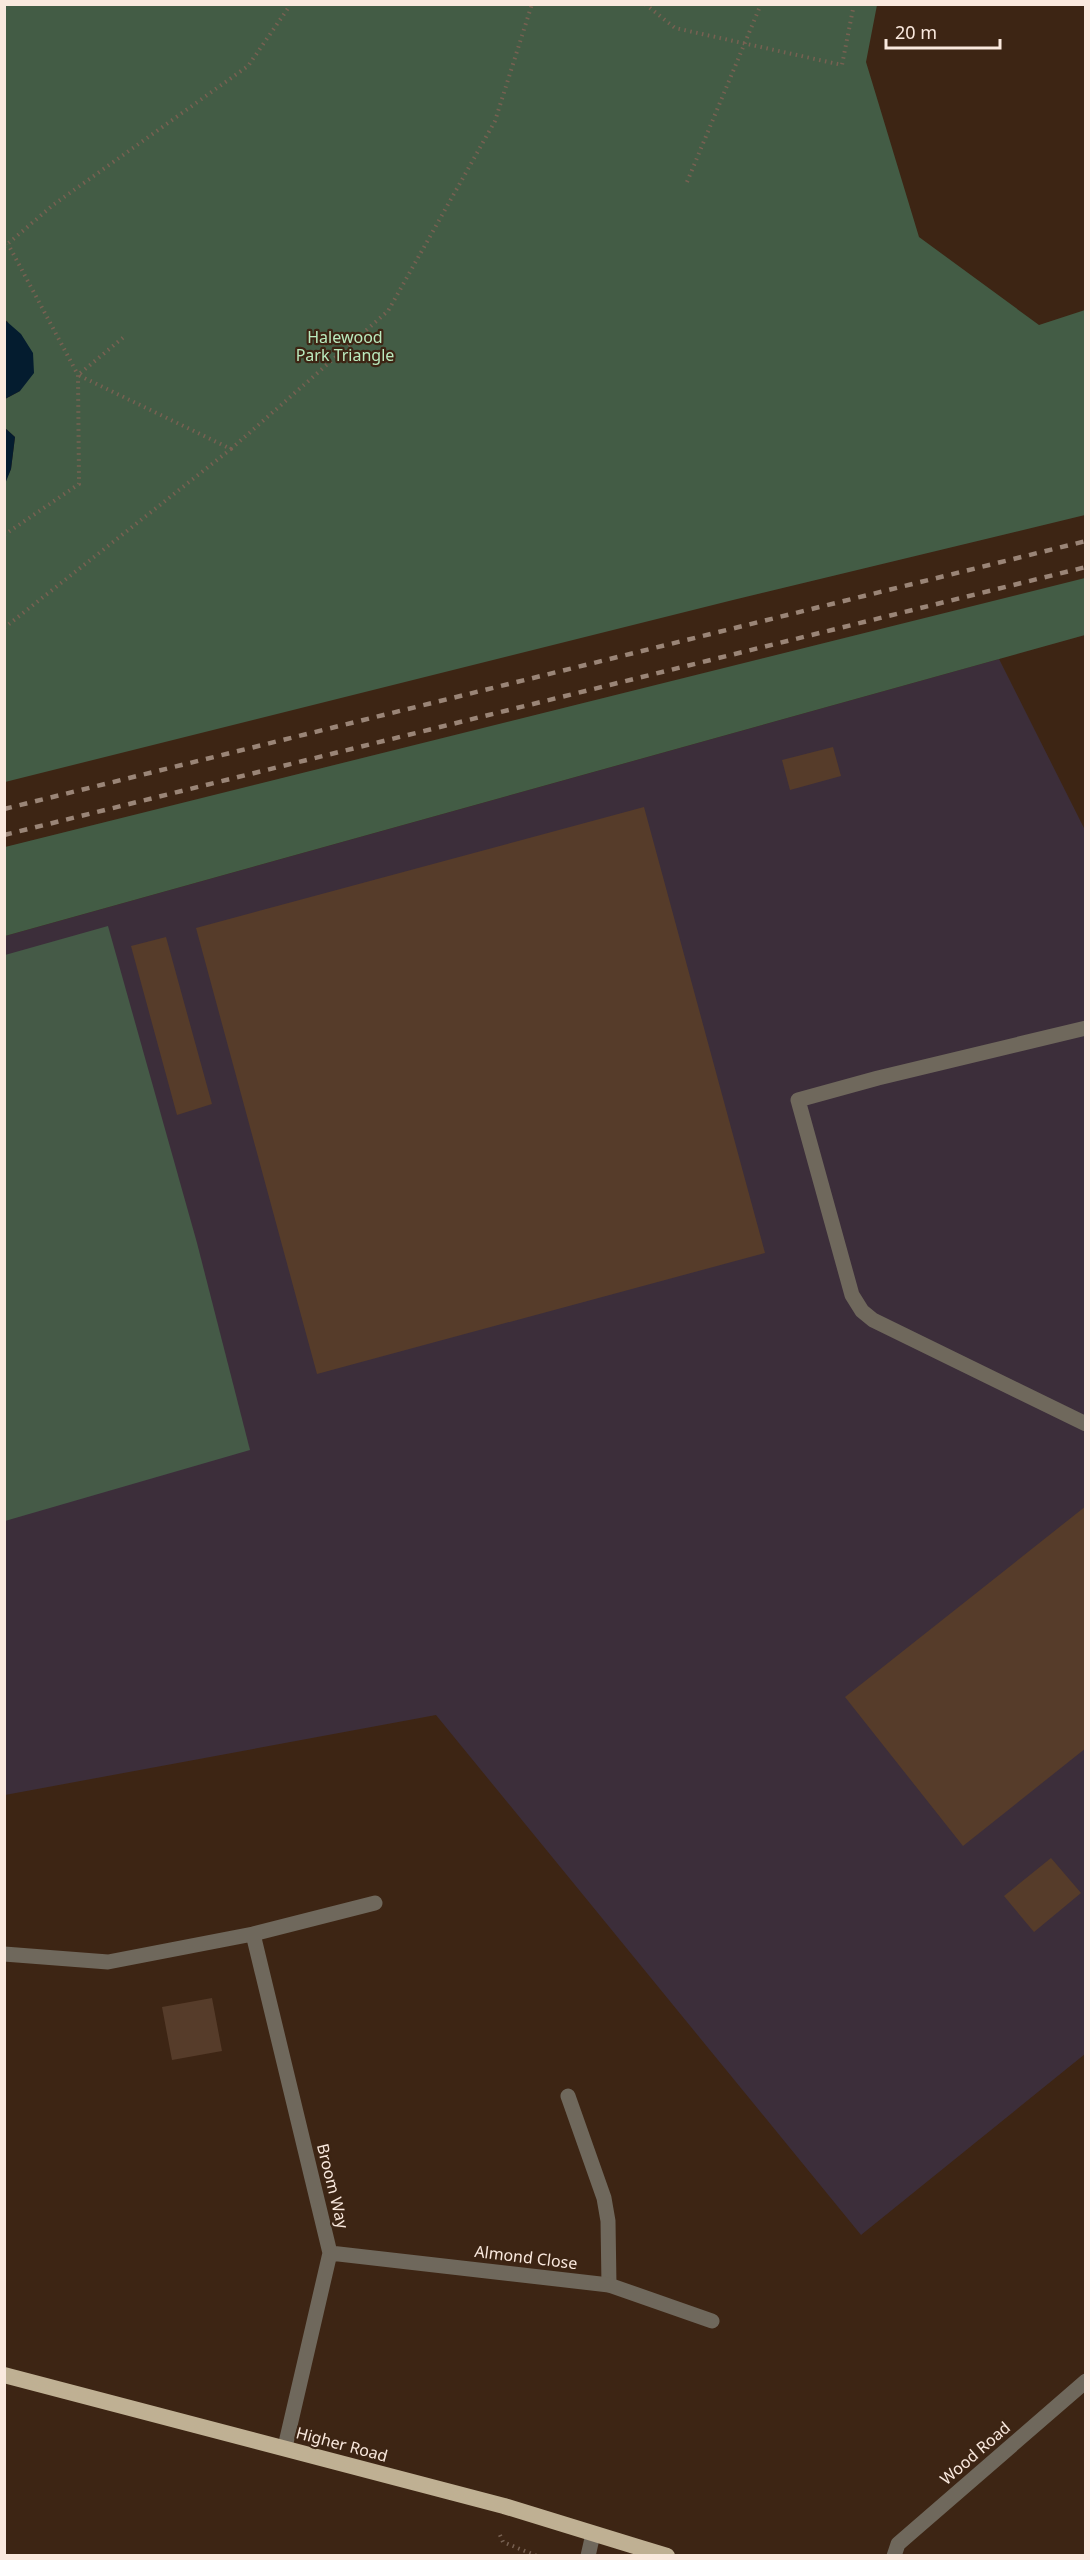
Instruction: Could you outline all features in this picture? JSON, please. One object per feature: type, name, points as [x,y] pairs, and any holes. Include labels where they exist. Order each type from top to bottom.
[{"type":"highway","name":"Higher Road","points":[[4,2375],[504,2506],[667,2556]]},
{"type":"street","points":[[1086,1028],[889,1075],[798,1100],[852,1295],[862,1311],[873,1320],[955,1362],[1086,1424]]},
{"type":"street","points":[[4,1954],[108,1962],[253,1934],[375,1903]]},
{"type":"street","name":"Broom Way","points":[[253,1934],[330,2253],[285,2447]]},
{"type":"street","points":[[568,2096],[604,2198],[608,2221],[609,2285]]},
{"type":"street","name":"Almond Close","points":[[330,2253],[609,2285],[712,2321]]},
{"type":"street","name":"Wood Road","points":[[894,2556],[898,2544],[1086,2381]]},
{"type":"street","points":[[588,2556],[593,2534]]},
{"type":"path","points":[[4,535],[79,484],[78,375],[6,245],[53,205],[248,66],[291,4]]},
{"type":"path","points":[[4,628],[231,449],[388,311],[495,121],[532,4]]},
{"type":"path","points":[[645,4],[675,28],[842,65],[854,4]]},
{"type":"path","points":[[687,182],[761,4]]},
{"type":"path","points":[[78,375],[125,336]]},
{"type":"path","points":[[78,375],[231,449]]},
{"type":"shaded area","points":[[999,659],[1085,830],[1085,2054],[861,2235],[436,1715],[5,1795],[5,936]]},
{"type":"green space","name":"Halewood Park Triangle","points":[[5,5],[877,5],[866,62],[919,237],[1039,325],[1085,310],[1085,515],[733,600],[5,782],[4,484],[11,469],[15,437],[5,428],[5,399],[20,391],[8,322],[5,320]]},
{"type":"green space","points":[[1085,578],[1085,635],[5,936],[5,847]]},
{"type":"green space","points":[[108,926],[197,1243],[250,1450],[5,1521],[5,955]]},
{"type":"water","points":[[5,320],[21,334],[33,353],[34,373],[20,391],[5,399]]},
{"type":"water","points":[[5,428],[15,437],[11,469],[5,484]]},
{"type":"building","points":[[833,747],[841,776],[790,790],[782,760]]},
{"type":"building","points":[[644,807],[765,1253],[317,1374],[196,928]]},
{"type":"building","points":[[166,937],[212,1104],[177,1115],[131,946]]},
{"type":"building","points":[[1086,1506],[1086,1748],[963,1846],[845,1697]]},
{"type":"building","points":[[1051,1858],[1081,1893],[1034,1932],[1004,1896]]},
{"type":"building","points":[[212,1998],[222,2051],[172,2060],[162,2007]]},
{"type":"railway","points":[[4,809],[1086,541]]},
{"type":"railway","points":[[4,835],[1086,567]]}]
